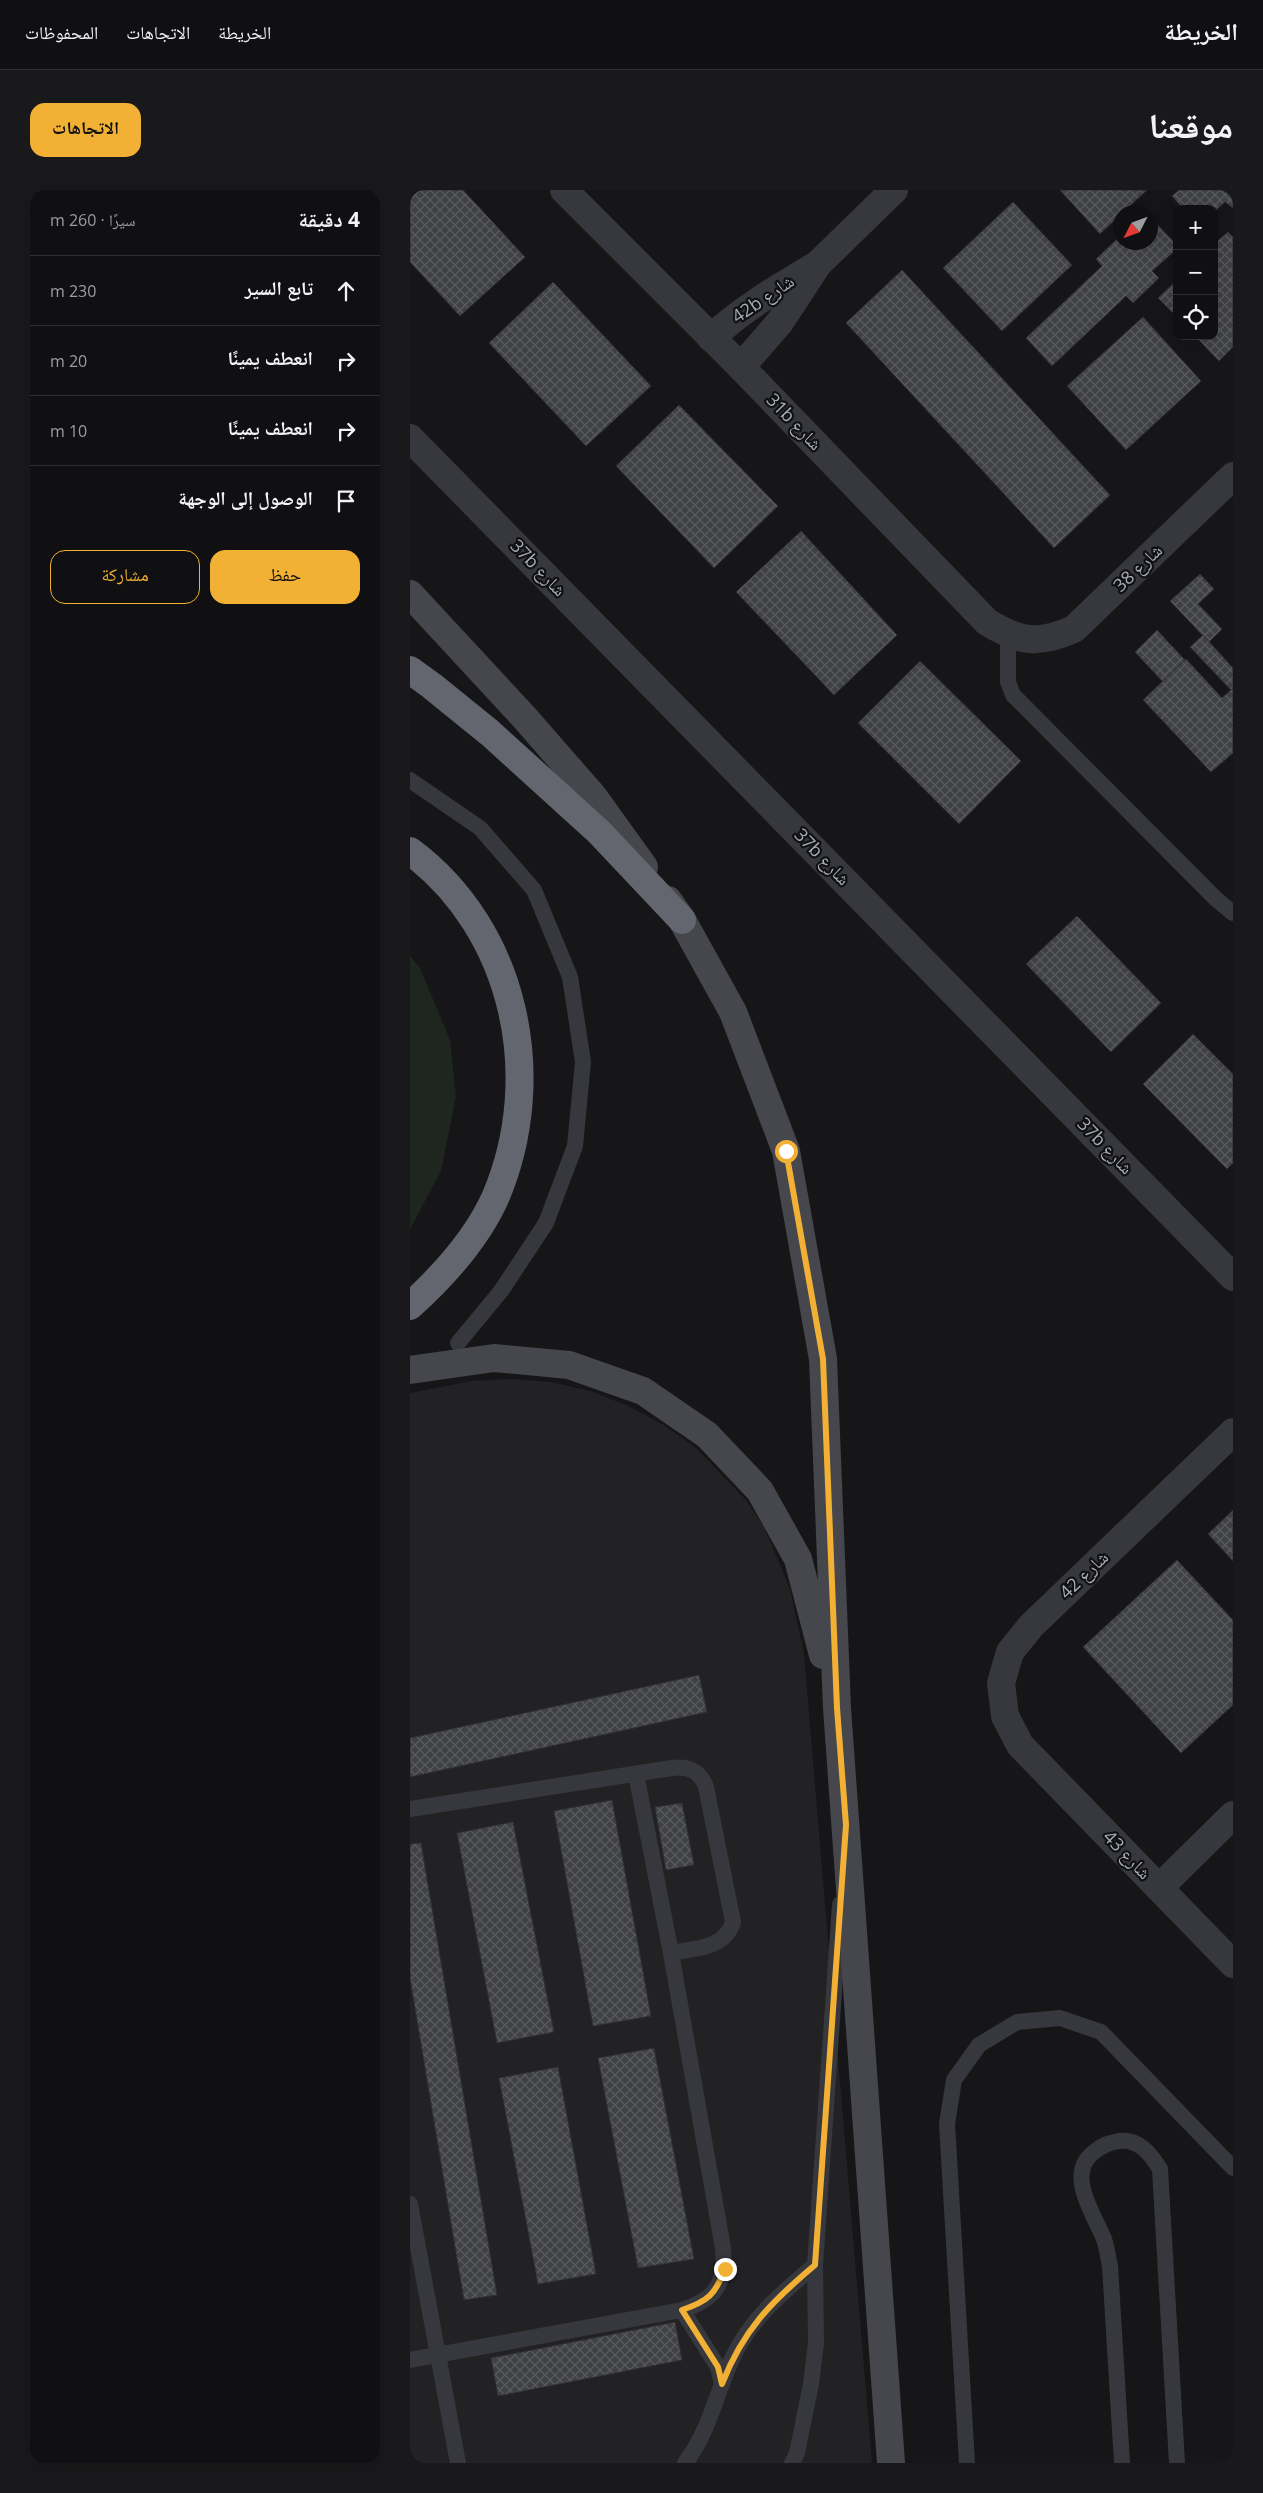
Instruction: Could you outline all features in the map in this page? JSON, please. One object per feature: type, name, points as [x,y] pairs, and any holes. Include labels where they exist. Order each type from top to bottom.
[{"type":"highway","points":[[410,670],[490,733],[599,832],[682,920]]},
{"type":"highway","points":[[410,1306],[434,1285],[468,1243],[495,1197],[515,1139],[521,1078],[515,1017],[496,959],[465,906],[415,855]]},
{"type":"main road","points":[[410,594],[524,716],[593,796],[682,920],[733,1012],[786,1151],[823,1359],[837,1708],[891,2463]]},
{"type":"main road","points":[[410,1370],[494,1358],[569,1365],[643,1391],[707,1435],[760,1491],[798,1559],[837,1708]]},
{"type":"street","name":"31b شارع","points":[[564,190],[741,367],[987,622],[1020,638]]},
{"type":"street","name":"42b شارع","points":[[741,367],[780,322],[818,264],[894,190]]},
{"type":"street","name":"42b شارع","points":[[712,338],[734,317],[759,299],[818,264]]},
{"type":"street","name":"37b شارع","points":[[410,438],[1233,1277]]},
{"type":"street","name":"شارع 38","points":[[1020,638],[1054,638],[1074,629],[1233,476]]},
{"type":"street","name":"شارع 42","points":[[1020,1745],[1004,1716],[1001,1683],[1010,1652],[1031,1626],[1233,1432]]},
{"type":"street","name":"شارع 43","points":[[1020,1745],[1233,1964]]},
{"type":"street","points":[[1159,1888],[1233,1815]]},
{"type":"lane","points":[[1020,638],[1008,682],[1013,695],[1216,899],[1233,912]]},
{"type":"lane","points":[[410,780],[480,828],[534,890],[570,977],[583,1062],[574,1146],[546,1223],[501,1291],[458,1343]]},
{"type":"lane","points":[[410,1809],[682,1767],[693,1770],[702,1777],[706,1787],[733,1922],[730,1933],[722,1941],[671,1953]]},
{"type":"lane","points":[[410,2360],[682,2310],[702,2303],[717,2288],[725,2269],[724,2248],[671,1953],[636,1774]]},
{"type":"lane","points":[[792,2463],[797,2453],[812,2376],[816,2343],[815,2265],[846,1825]]},
{"type":"lane","points":[[967,2463],[947,2124],[954,2080],[979,2044],[1017,2022],[1060,2018],[1101,2032],[1233,2168]]},
{"type":"lane","points":[[1122,2463],[1110,2266],[1105,2242],[1085,2199],[1080,2177],[1088,2156],[1106,2143],[1128,2140],[1148,2150],[1160,2169],[1178,2463]]},
{"type":"lane","points":[[410,2204],[459,2461]]},
{"type":"lane","points":[[685,2463],[705,2430],[732,2358],[752,2326],[779,2296],[815,2265]]},
{"type":"lane","points":[[682,2310],[718,2367],[722,2384]]},
{"type":"shaded area","points":[[410,956],[420,968],[450,1040],[456,1097],[441,1171],[410,1229]]},
{"type":"shaded area","points":[[512,1379],[551,1382],[590,1391],[626,1405],[662,1424],[695,1447],[746,1500],[764,1527],[790,1589],[804,1654],[872,2463],[410,2463],[410,1393],[472,1381]]},
{"type":"building","points":[[410,190],[463,190],[525,257],[460,316],[410,262]]},
{"type":"building","points":[[1060,190],[1147,190],[1131,205],[1113,205],[1113,222],[1100,234]]},
{"type":"building","points":[[1179,190],[1233,190],[1233,208],[1225,202],[1218,208],[1218,205],[1180,205],[1172,196]]},
{"type":"building","points":[[1013,202],[1072,265],[1002,331],[943,268]]},
{"type":"building","points":[[1158,225],[1173,241],[1173,253],[1152,271],[1159,278],[1133,303],[1126,296],[1052,366],[1026,338],[1102,266],[1096,259],[1113,243],[1113,250],[1158,250]]},
{"type":"building","points":[[1228,232],[1233,237],[1233,347],[1219,361],[1199,340],[1218,340],[1218,241]]},
{"type":"building","points":[[902,270],[1110,495],[1054,548],[846,323]]},
{"type":"building","points":[[553,282],[651,386],[586,446],[489,343]]},
{"type":"building","points":[[1173,284],[1173,313],[1158,298]]},
{"type":"building","points":[[1143,317],[1201,381],[1126,450],[1067,386]]},
{"type":"building","points":[[679,405],[778,506],[714,568],[616,466]]},
{"type":"building","points":[[801,531],[897,635],[834,695],[736,592]]},
{"type":"building","points":[[1200,574],[1214,589],[1198,604],[1222,629],[1209,642],[1170,601]]},
{"type":"building","points":[[1157,630],[1185,660],[1163,682],[1135,652]]},
{"type":"building","points":[[1203,635],[1233,668],[1233,688],[1231,690],[1190,647]]},
{"type":"building","points":[[1186,659],[1222,698],[1233,688],[1233,753],[1211,772],[1143,700]]},
{"type":"building","points":[[920,661],[1021,761],[959,824],[858,723]]},
{"type":"building","points":[[1077,916],[1161,1003],[1111,1052],[1026,964]]},
{"type":"building","points":[[1193,1034],[1233,1074],[1233,1163],[1227,1169],[1143,1084]]},
{"type":"building","points":[[1233,1510],[1233,1561],[1208,1534]]},
{"type":"building","points":[[1177,1560],[1233,1620],[1233,1705],[1181,1753],[1083,1647]]},
{"type":"building","points":[[699,1675],[707,1712],[410,1777],[410,1738]]},
{"type":"building","points":[[612,1800],[651,2016],[593,2026],[554,1811]]},
{"type":"building","points":[[682,1803],[694,1865],[666,1870],[655,1807]]},
{"type":"building","points":[[513,1822],[554,2032],[497,2043],[457,1833]]},
{"type":"building","points":[[421,1843],[497,2295],[464,2300],[410,1978],[410,1844]]},
{"type":"building","points":[[654,2048],[694,2259],[638,2268],[598,2058]]},
{"type":"building","points":[[558,2067],[596,2274],[538,2284],[499,2078]]},
{"type":"building","points":[[675,2322],[682,2360],[498,2396],[491,2358]]},
{"type":"route","points":[[725,2269],[717,2288],[702,2303],[682,2310],[718,2367],[722,2384],[732,2358],[764,2310],[815,2265],[846,1825],[837,1708],[823,1359],[786,1151]]}]
